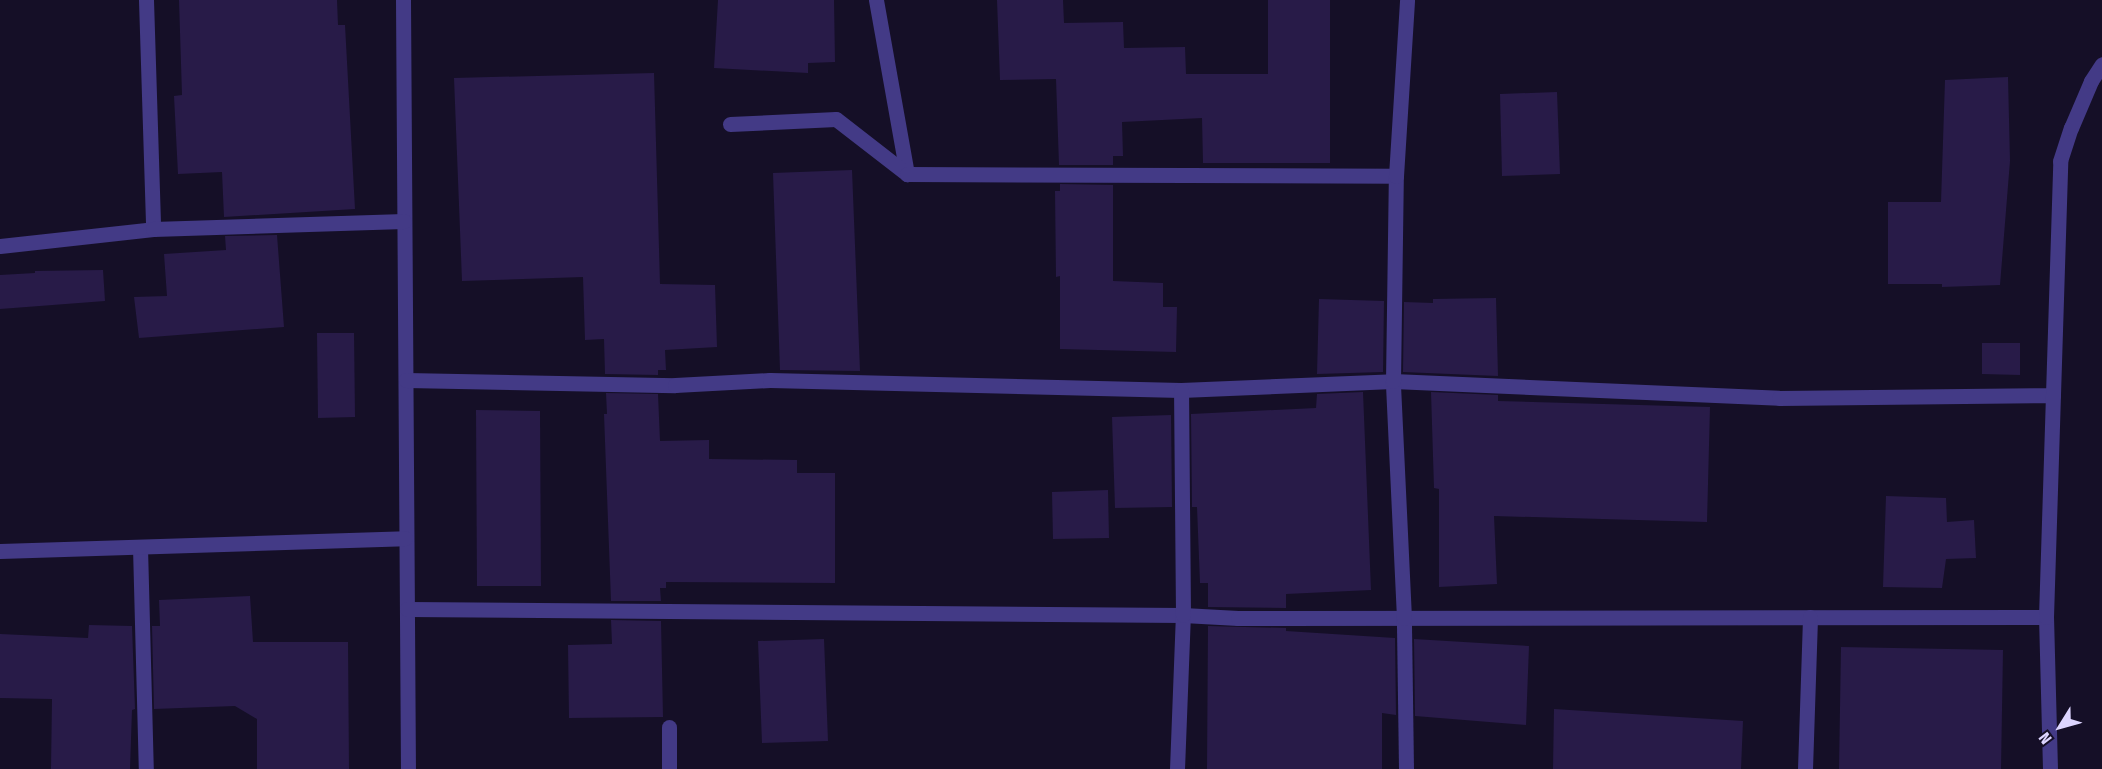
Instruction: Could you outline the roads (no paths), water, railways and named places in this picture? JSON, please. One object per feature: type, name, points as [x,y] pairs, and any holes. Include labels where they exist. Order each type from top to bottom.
[{"type":"street","points":[[146,0],[153,229]]},
{"type":"street","points":[[403,0],[408,769]]},
{"type":"street","points":[[876,0],[907,174]]},
{"type":"street","points":[[1406,769],[1404,618],[1393,381],[1396,176],[1407,0]]},
{"type":"street","points":[[2050,769],[2046,617],[2060,161],[2091,81],[2102,64]]},
{"type":"street","points":[[730,124],[836,119],[907,174],[1396,176]]},
{"type":"street","points":[[0,246],[153,229],[404,221]]},
{"type":"street","points":[[406,380],[675,385],[770,380],[1181,390],[1393,381],[1779,398],[2053,395]]},
{"type":"street","points":[[1177,769],[1183,615],[1181,390]]},
{"type":"street","points":[[0,551],[405,538]]},
{"type":"street","points":[[140,547],[146,769]]},
{"type":"street","points":[[407,609],[1183,615],[1238,618],[2046,617]]},
{"type":"street","points":[[1805,769],[1810,617]]},
{"type":"street","points":[[669,727],[669,769]]}]
